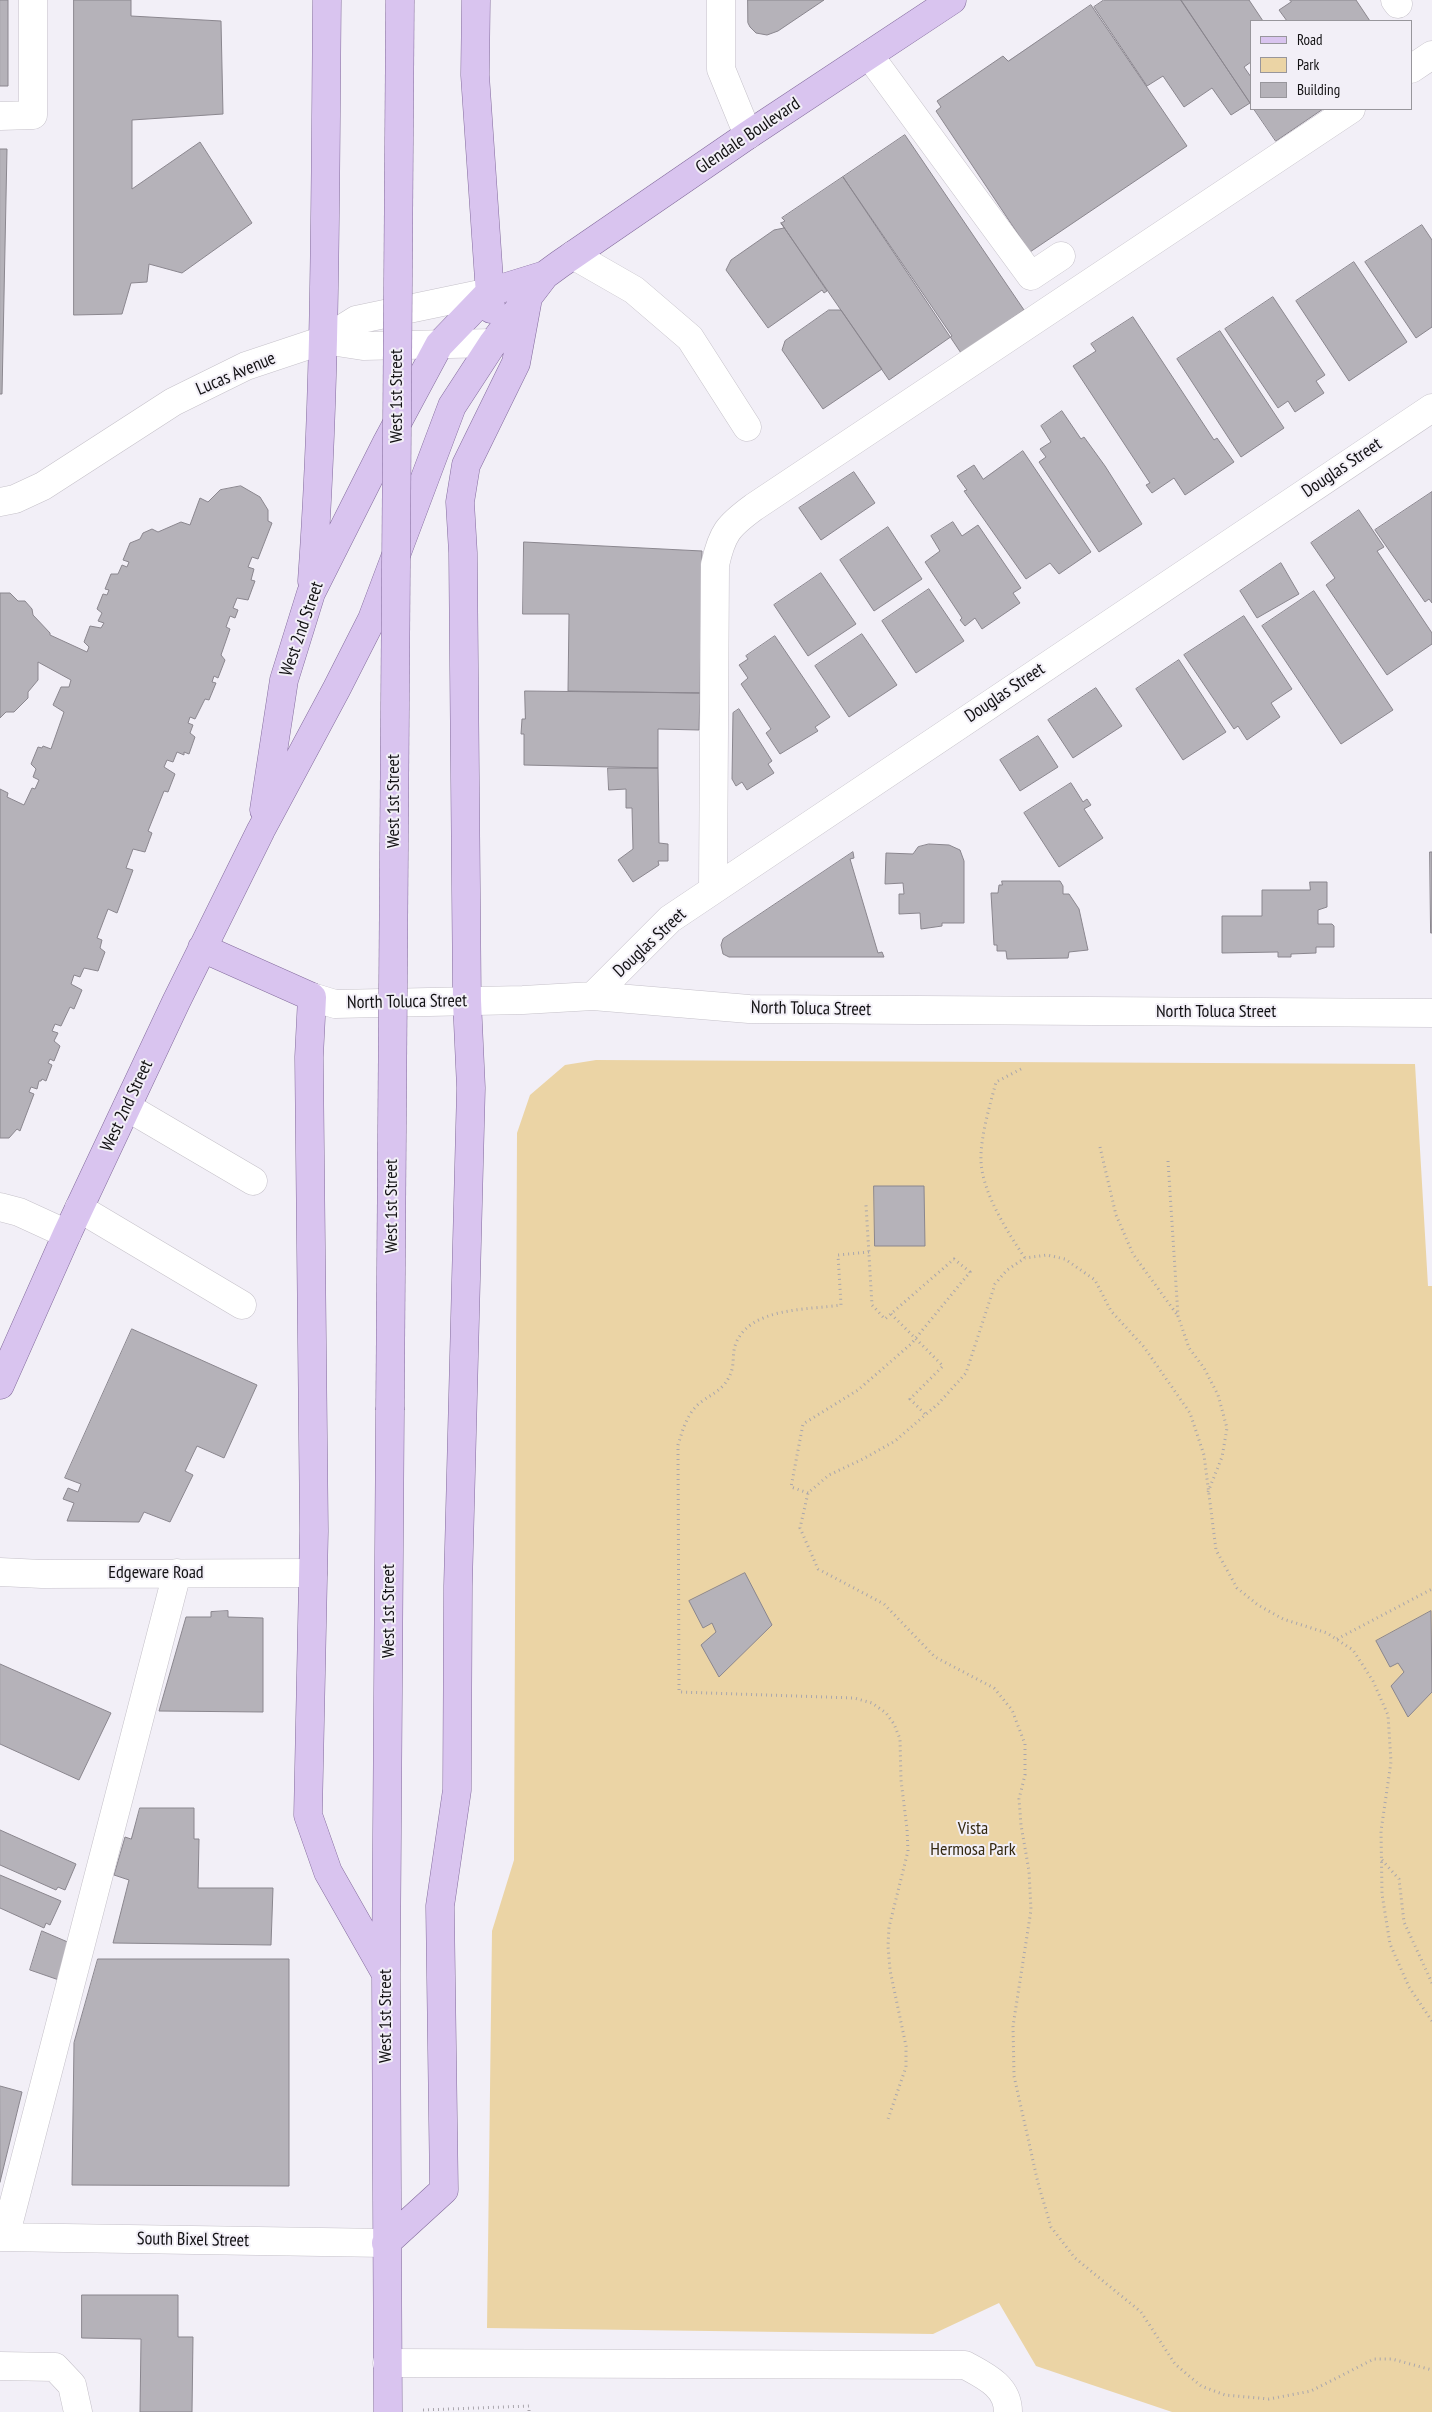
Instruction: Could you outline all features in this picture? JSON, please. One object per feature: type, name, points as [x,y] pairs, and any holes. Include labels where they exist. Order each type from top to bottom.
[{"type":"main road","points":[[311,593],[319,483],[324,340],[327,0]]},
{"type":"main road","name":"West 1st Street","points":[[388,2411],[386,1974],[400,0]]},
{"type":"main road","points":[[476,0],[475,75],[493,343]]},
{"type":"main road","name":"Glendale Boulevard","points":[[422,482],[452,406],[493,343],[545,275],[748,135],[952,0]]},
{"type":"main road","name":"Glendale Boulevard","points":[[387,442],[439,345],[490,292],[545,275]]},
{"type":"main road","points":[[386,2243],[444,2190],[440,1906],[457,1790],[458,1586],[471,1088],[467,1001],[463,553],[460,502],[466,465],[516,363],[528,298]]},
{"type":"main road","name":"West 2nd Street","points":[[261,830],[284,680],[311,593],[387,442]]},
{"type":"main road","name":"West 2nd Street","points":[[0,1385],[79,1208],[202,948],[261,830],[338,688],[372,619],[422,482]]},
{"type":"main road","name":"North Toluca Street","points":[[202,948],[312,997]]},
{"type":"main road","points":[[312,997],[309,1057],[313,1573],[308,1815],[328,1872],[386,1974]]},
{"type":"street","points":[[0,116],[33,115],[32,0]]},
{"type":"street","points":[[721,0],[721,69],[748,135]]},
{"type":"street","points":[[869,55],[1031,276],[1061,256]]},
{"type":"street","points":[[1412,68],[1432,55]]},
{"type":"street","points":[[713,890],[715,566],[720,544],[732,524],[762,501],[1349,110]]},
{"type":"street","points":[[573,255],[634,290],[690,338],[747,427]]},
{"type":"street","name":"Lucas Avenue","points":[[0,502],[43,486],[173,402],[246,366],[324,340],[356,320],[490,292]]},
{"type":"street","points":[[324,340],[363,346],[493,343]]},
{"type":"street","name":"Douglas Street","points":[[593,996],[670,919],[1432,408]]},
{"type":"street","name":"North Toluca Street","points":[[312,997],[336,1004],[593,996],[748,1009],[1432,1013]]},
{"type":"street","points":[[127,1107],[253,1182]]},
{"type":"street","points":[[0,1207],[19,1212],[67,1234]]},
{"type":"street","points":[[79,1208],[242,1305]]},
{"type":"street","name":"Edgeware Road","points":[[0,1572],[42,1574],[313,1573]]},
{"type":"street","points":[[3,2237],[177,1573]]},
{"type":"street","name":"South Bixel Street","points":[[3,2237],[386,2243]]},
{"type":"street","points":[[387,2363],[965,2365],[995,2381],[1008,2403],[1008,2412]]},
{"type":"street","points":[[0,2366],[55,2367],[72,2385],[78,2412]]},
{"type":"path","points":[[1021,1069],[996,1082],[981,1162],[990,1195],[1004,1227],[1025,1258]]},
{"type":"path","points":[[1100,1147],[1116,1216],[1133,1254],[1178,1316]]},
{"type":"path","points":[[1168,1161],[1178,1316],[1189,1348],[1204,1368],[1218,1395],[1227,1428],[1222,1457],[1208,1492]]},
{"type":"path","points":[[808,1493],[791,1487],[803,1424],[858,1390],[916,1338],[970,1272],[954,1259],[885,1319],[872,1305],[866,1205]]},
{"type":"path","points":[[869,1252],[838,1255],[840,1305],[763,1317],[745,1329],[736,1343],[731,1373],[713,1396],[702,1402],[692,1412],[684,1426],[678,1446],[679,1692],[854,1698],[872,1703],[886,1713],[894,1724],[900,1739],[901,1780],[908,1851],[889,1927],[888,1946],[890,1970],[906,2046],[906,2067],[887,2122]]},
{"type":"path","points":[[1432,2021],[1409,1987],[1390,1944],[1382,1894],[1381,1830],[1392,1762],[1388,1715],[1373,1681],[1352,1650],[1327,1633],[1283,1619],[1258,1605],[1237,1588],[1216,1550],[1204,1455],[1190,1413],[1144,1347],[1111,1310],[1095,1280],[1065,1259],[1047,1255],[1025,1258],[1007,1270],[995,1284],[966,1373],[926,1415],[895,1441],[829,1475],[808,1493],[800,1528],[818,1569],[884,1604],[935,1657],[994,1688],[1012,1710],[1025,1744],[1026,1775],[1020,1799],[1021,1825],[1029,1870],[1031,1910],[1013,2026],[1014,2076],[1038,2183],[1051,2227],[1075,2258],[1141,2312],[1175,2364],[1201,2386],[1225,2395],[1269,2398],[1310,2391],[1374,2359],[1392,2359],[1432,2370]]},
{"type":"path","points":[[891,1314],[943,1366],[910,1398],[926,1415]]},
{"type":"path","points":[[1336,1640],[1432,1589]]},
{"type":"path","points":[[1382,1860],[1399,1880],[1404,1922],[1432,1984]]},
{"type":"path","points":[[388,2411],[529,2406],[529,2412]]},
{"type":"green space","name":"Vista Hermosa Park","points":[[596,1060],[1415,1064],[1428,1286],[1432,1286],[1432,2412],[1172,2412],[1036,2366],[999,2303],[933,2334],[487,2328],[492,1931],[514,1860],[517,1133],[530,1095],[565,1065]]},
{"type":"building","points":[[0,0],[8,0],[8,86],[0,86]]},
{"type":"building","points":[[74,0],[131,0],[131,16],[221,21],[223,114],[132,120],[132,189],[200,142],[252,223],[182,273],[149,264],[147,282],[131,283],[122,314],[74,315]]},
{"type":"building","points":[[748,0],[824,0],[778,31],[767,35],[756,33],[750,27],[748,23]]},
{"type":"building","points":[[1104,0],[1181,0],[1250,103],[1231,115],[1212,88],[1184,107],[1163,76],[1147,86],[1094,7]]},
{"type":"building","points":[[1181,0],[1249,0],[1262,20],[1250,20],[1250,63],[1244,67],[1250,76],[1250,103]]},
{"type":"building","points":[[1290,0],[1356,0],[1369,20],[1286,20],[1279,10],[1291,2]]},
{"type":"building","points":[[1091,5],[1187,146],[1030,252],[936,111],[941,107],[937,101],[1003,56],[1008,61]]},
{"type":"building","points":[[1255,110],[1322,110],[1276,141]]},
{"type":"building","points":[[905,135],[1024,310],[961,353],[843,177]]},
{"type":"building","points":[[0,149],[7,149],[2,394],[0,394]]},
{"type":"building","points":[[843,177],[952,336],[889,380],[781,223],[785,221],[782,218]]},
{"type":"building","points":[[781,223],[827,291],[824,293],[822,290],[768,328],[726,270],[731,260],[774,230],[784,228]]},
{"type":"building","points":[[1422,225],[1432,240],[1432,327],[1416,338],[1365,262]]},
{"type":"building","points":[[1354,262],[1407,342],[1349,381],[1296,301]]},
{"type":"building","points":[[1273,297],[1325,375],[1316,381],[1324,393],[1295,412],[1288,401],[1278,408],[1225,329]]},
{"type":"building","points":[[829,310],[841,310],[882,369],[823,409],[782,350],[785,341]]},
{"type":"building","points":[[1133,317],[1214,440],[1217,438],[1234,462],[1185,495],[1174,478],[1152,493],[1146,485],[1150,483],[1073,366],[1096,351],[1091,344]]},
{"type":"building","points":[[1220,331],[1284,428],[1241,457],[1177,359]]},
{"type":"building","points":[[1062,411],[1081,439],[1084,437],[1105,466],[1142,524],[1099,552],[1039,462],[1046,457],[1040,449],[1051,442],[1041,426]]},
{"type":"building","points":[[1023,451],[1091,552],[1059,574],[1050,563],[1026,579],[964,491],[967,490],[957,476],[974,465],[983,479]]},
{"type":"building","points":[[854,472],[875,503],[821,540],[799,508]]},
{"type":"building","points":[[241,486],[260,497],[268,510],[268,521],[272,523],[258,559],[252,557],[248,567],[254,569],[251,580],[255,581],[248,600],[237,598],[233,608],[238,610],[235,618],[230,616],[226,627],[230,629],[221,655],[225,660],[218,678],[214,676],[212,682],[216,683],[209,700],[205,699],[195,719],[190,717],[188,723],[193,725],[190,733],[195,737],[189,754],[184,752],[184,755],[177,752],[173,762],[167,760],[164,767],[175,774],[168,792],[164,791],[148,831],[152,833],[145,852],[133,849],[126,868],[133,870],[117,913],[108,909],[97,938],[102,940],[100,948],[105,952],[98,971],[84,968],[80,977],[74,975],[71,984],[82,990],[74,1009],[70,1007],[61,1026],[55,1024],[52,1031],[58,1033],[54,1041],[60,1046],[54,1061],[50,1059],[48,1063],[52,1065],[46,1081],[42,1079],[39,1081],[37,1089],[31,1087],[29,1092],[34,1094],[20,1131],[17,1129],[9,1138],[0,1138],[0,789],[8,793],[7,797],[24,805],[32,788],[35,789],[39,780],[33,777],[36,769],[31,764],[38,747],[42,748],[43,746],[51,749],[64,712],[53,705],[61,687],[69,687],[71,680],[38,662],[38,680],[28,692],[28,698],[14,712],[6,712],[0,718],[0,593],[10,593],[18,601],[25,601],[32,609],[33,615],[50,635],[87,652],[89,647],[84,642],[90,626],[101,628],[104,623],[98,621],[102,613],[97,609],[103,594],[107,595],[109,590],[105,589],[111,574],[118,574],[122,565],[127,567],[129,562],[123,560],[130,543],[140,539],[143,533],[152,529],[158,532],[181,522],[190,525],[200,498],[208,502],[220,490]]},
{"type":"building","points":[[1432,492],[1432,603],[1429,599],[1425,602],[1375,530]]},
{"type":"building","points":[[1359,510],[1384,547],[1377,551],[1432,633],[1432,644],[1387,675],[1326,585],[1335,578],[1311,543]]},
{"type":"building","points":[[953,522],[962,536],[978,525],[1021,588],[1013,593],[1020,603],[982,629],[975,618],[965,626],[960,620],[962,618],[925,562],[940,551],[931,536]]},
{"type":"building","points":[[888,527],[922,579],[874,611],[840,560]]},
{"type":"building","points":[[524,542],[702,551],[700,693],[568,691],[569,614],[523,614]]},
{"type":"building","points":[[1281,563],[1299,594],[1257,618],[1240,591]]},
{"type":"building","points":[[821,573],[856,624],[808,656],[774,605]]},
{"type":"building","points":[[929,589],[964,641],[916,673],[882,621]]},
{"type":"building","points":[[1314,591],[1393,710],[1341,744],[1262,626]]},
{"type":"building","points":[[1244,616],[1292,689],[1271,703],[1280,717],[1247,740],[1238,726],[1234,729],[1184,655]]},
{"type":"building","points":[[862,634],[897,685],[849,717],[815,666]]},
{"type":"building","points":[[775,636],[830,717],[815,727],[818,731],[780,754],[766,733],[771,729],[741,684],[748,678],[739,665],[748,659],[746,656]]},
{"type":"building","points":[[1179,660],[1226,732],[1183,760],[1136,689]]},
{"type":"building","points":[[1096,688],[1122,726],[1073,758],[1048,720]]},
{"type":"building","points":[[525,691],[700,693],[699,730],[658,729],[658,768],[524,765],[524,734],[521,734],[522,719],[525,719]]},
{"type":"building","points":[[739,709],[772,761],[768,764],[774,773],[747,790],[742,782],[736,786],[732,779],[733,713]]},
{"type":"building","points":[[1038,736],[1058,767],[1020,791],[1000,760]]},
{"type":"building","points":[[608,768],[658,768],[659,843],[668,844],[668,861],[658,861],[659,865],[633,882],[618,860],[633,849],[632,808],[626,808],[626,789],[609,790]]},
{"type":"building","points":[[1071,783],[1083,802],[1087,799],[1091,805],[1084,809],[1103,838],[1059,867],[1024,813]]},
{"type":"building","points":[[929,844],[949,845],[960,850],[964,861],[964,923],[942,923],[942,926],[921,929],[920,913],[899,914],[899,894],[904,894],[903,883],[885,884],[886,853],[913,854],[918,847]]},
{"type":"building","points":[[853,852],[854,858],[850,859],[878,953],[882,952],[884,957],[729,957],[723,954],[721,945],[723,939]]},
{"type":"building","points":[[1430,852],[1432,852],[1432,933],[1431,933]]},
{"type":"building","points":[[1002,881],[1060,881],[1063,886],[1063,894],[1069,894],[1079,909],[1088,950],[1069,952],[1068,958],[1007,959],[1006,951],[997,951],[997,945],[994,945],[991,893],[998,893],[999,885],[1002,885]]},
{"type":"building","points":[[1310,882],[1327,882],[1327,907],[1318,910],[1318,924],[1332,924],[1334,926],[1334,947],[1316,947],[1316,953],[1291,954],[1291,957],[1278,957],[1278,952],[1222,953],[1222,916],[1262,916],[1262,890],[1310,890]]},
{"type":"building","points":[[874,1186],[924,1186],[925,1246],[875,1246]]},
{"type":"building","points":[[132,1329],[257,1385],[224,1458],[197,1446],[185,1471],[193,1475],[170,1522],[144,1512],[139,1522],[67,1521],[74,1503],[63,1499],[68,1488],[78,1492],[81,1484],[65,1478]]},
{"type":"building","points":[[745,1573],[772,1625],[719,1677],[701,1645],[716,1632],[712,1623],[703,1628],[689,1601]]},
{"type":"building","points":[[228,1611],[228,1617],[263,1618],[263,1712],[159,1711],[186,1617],[211,1617],[211,1612]]},
{"type":"building","points":[[1431,1611],[1432,1692],[1408,1717],[1391,1686],[1404,1672],[1398,1663],[1390,1667],[1376,1641]]},
{"type":"building","points":[[0,1664],[111,1713],[79,1780],[0,1744]]},
{"type":"building","points":[[140,1808],[194,1808],[194,1839],[199,1839],[198,1888],[273,1888],[271,1945],[113,1943],[129,1880],[114,1875],[125,1837],[131,1839]]},
{"type":"building","points":[[0,1830],[76,1864],[65,1890],[58,1887],[56,1890],[0,1865]]},
{"type":"building","points":[[0,1875],[61,1901],[50,1925],[46,1923],[44,1928],[0,1908]]},
{"type":"building","points":[[42,1931],[70,1943],[59,1980],[30,1970]]},
{"type":"building","points":[[98,1959],[289,1959],[289,2186],[72,2185],[74,2043]]},
{"type":"building","points":[[0,2086],[22,2092],[0,2182]]},
{"type":"building","points":[[82,2295],[178,2295],[178,2337],[193,2337],[192,2412],[140,2412],[141,2339],[82,2338]]}]
